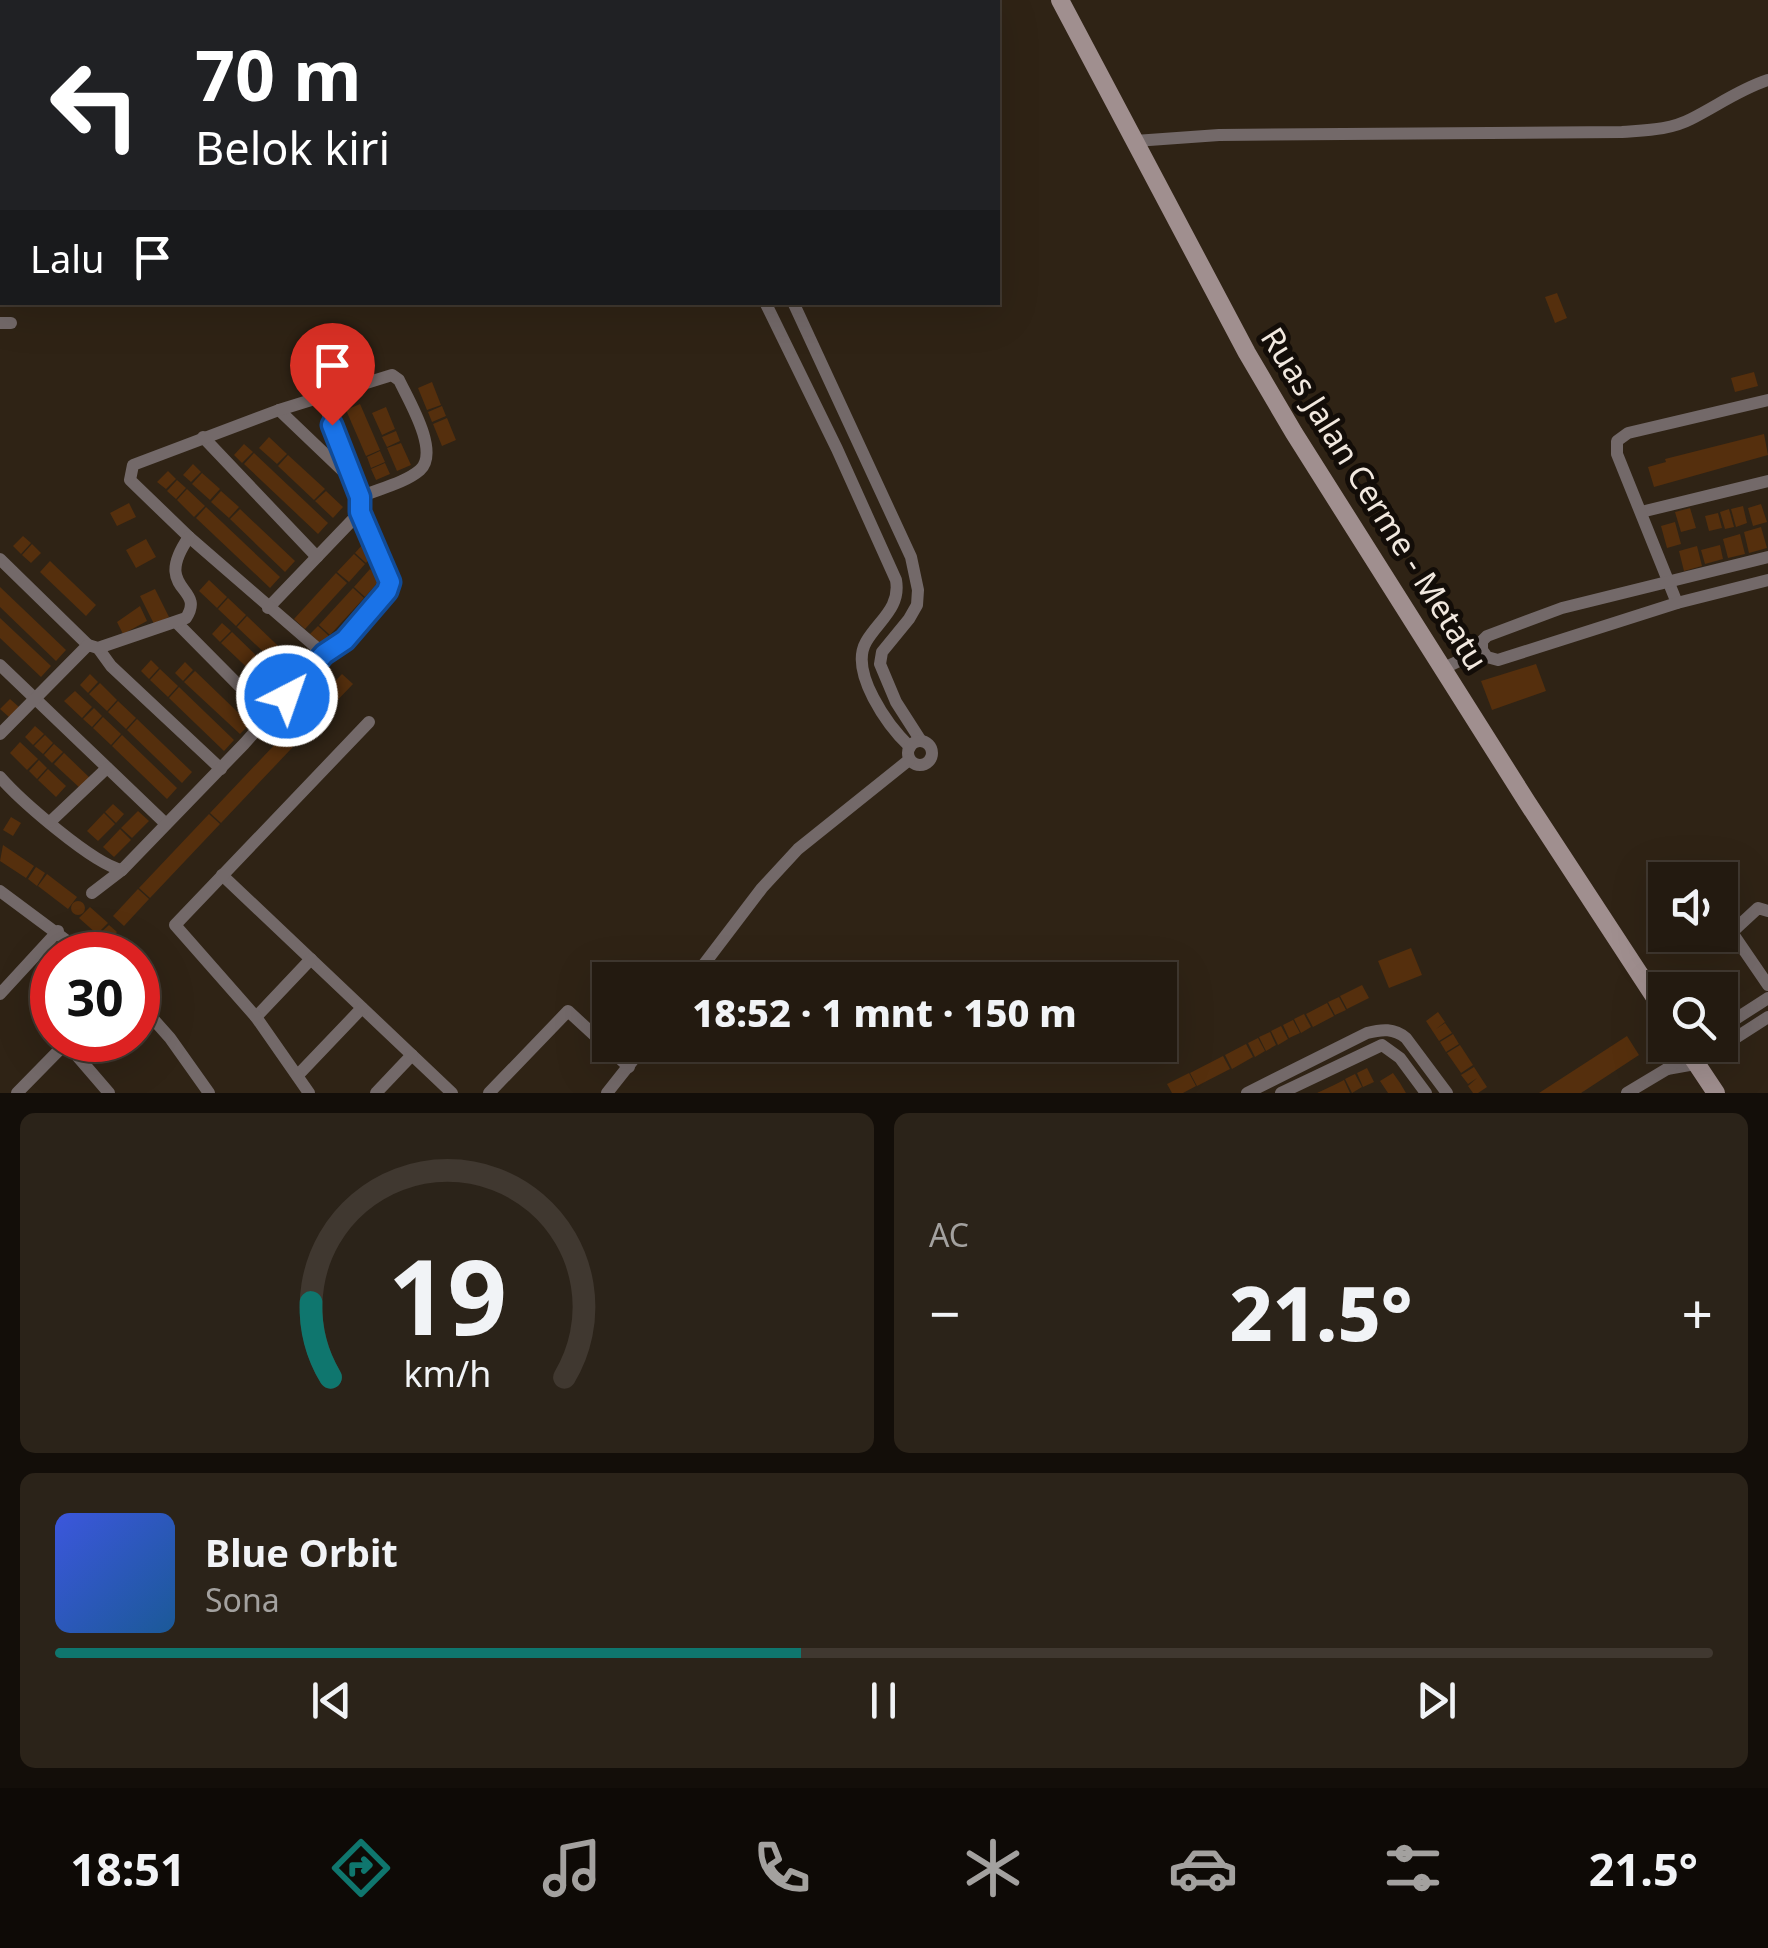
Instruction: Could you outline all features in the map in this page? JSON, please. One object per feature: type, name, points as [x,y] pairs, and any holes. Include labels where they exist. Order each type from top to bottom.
[{"type":"main road","name":"Ruas Jalan Cerme - Metatu","points":[[1060,0],[1247,353],[1442,670],[1648,987]]},
{"type":"main road","points":[[1697,1062],[1716,1093]]},
{"type":"street","points":[[1136,141],[1219,134],[1664,129],[1768,80]]},
{"type":"street","points":[[792,305],[911,557],[917,605],[882,652],[880,664],[913,749]]},
{"type":"street","points":[[767,308],[896,580],[894,605],[866,641],[860,658],[861,671],[898,736],[913,749]]},
{"type":"street","points":[[268,608],[360,504],[417,473],[428,459],[428,444],[400,380],[392,375],[203,436],[133,464],[129,476],[189,537],[268,608],[324,654]]},
{"type":"street","points":[[92,893],[122,870],[221,769],[324,654],[345,640],[387,591],[390,582],[322,398]]},
{"type":"street","points":[[1677,604],[1617,454],[1618,441],[1628,433],[1768,400]]},
{"type":"street","points":[[279,410],[350,479]]},
{"type":"street","points":[[203,436],[317,557]]},
{"type":"street","points":[[1641,512],[1768,481]]},
{"type":"street","points":[[0,734],[93,647],[186,618],[192,610],[192,600],[173,575],[176,556],[189,537]]},
{"type":"street","points":[[1768,557],[1562,608],[1487,636],[1482,640],[1482,650],[1487,657],[1498,660],[1574,634],[1768,580]]},
{"type":"street","points":[[0,558],[221,769]]},
{"type":"street","points":[[1562,608],[1574,634]]},
{"type":"street","points":[[177,622],[269,716]]},
{"type":"street","points":[[1442,670],[1482,650]]},
{"type":"street","points":[[0,665],[166,824]]},
{"type":"street","points":[[309,1093],[256,1016],[175,925],[369,722]]},
{"type":"street","points":[[706,962],[762,888],[798,849],[913,749]]},
{"type":"street","points":[[50,822],[107,768]]},
{"type":"street","points":[[0,776],[50,822],[108,866],[122,870]]},
{"type":"street","points":[[222,876],[452,1093]]},
{"type":"street","points":[[0,891],[58,931],[2,989]]},
{"type":"street","points":[[1738,926],[1758,908],[1768,912]]},
{"type":"street","points":[[1738,942],[1768,985]]},
{"type":"street","points":[[256,1016],[311,959]]},
{"type":"street","points":[[1738,1017],[1768,998]]},
{"type":"street","points":[[298,1076],[362,1008]]},
{"type":"street","points":[[489,1093],[568,1010],[628,1067]]},
{"type":"street","points":[[1738,1030],[1768,1017]]},
{"type":"street","points":[[160,1027],[209,1093]]},
{"type":"street","points":[[1281,1093],[1382,1045],[1388,1031]]},
{"type":"street","points":[[1247,1093],[1367,1033],[1388,1031],[1397,1031],[1406,1038],[1447,1093]]},
{"type":"street","points":[[1382,1045],[1400,1058],[1426,1093]]},
{"type":"street","points":[[376,1093],[412,1055]]},
{"type":"street","points":[[17,1093],[47,1062]]},
{"type":"street","points":[[83,1062],[109,1093]]},
{"type":"street","points":[[607,1093],[632,1062]]},
{"type":"street","points":[[1627,1093],[1676,1062]]},
{"type":"building","points":[[1557,293],[1567,318],[1555,323],[1545,297]]},
{"type":"building","points":[[1754,372],[1758,386],[1735,392],[1731,378]]},
{"type":"building","points":[[432,382],[441,405],[427,410],[418,388]]},
{"type":"building","points":[[360,404],[380,450],[366,456],[346,410]]},
{"type":"building","points":[[442,406],[446,416],[432,422],[428,412]]},
{"type":"building","points":[[386,407],[395,429],[382,435],[372,413]]},
{"type":"building","points":[[447,418],[456,440],[442,446],[433,424]]},
{"type":"building","points":[[396,431],[400,441],[387,447],[382,437]]},
{"type":"building","points":[[1764,434],[1768,455],[1654,487],[1648,467],[1666,462],[1665,459]]},
{"type":"building","points":[[269,437],[287,454],[277,464],[259,448]]},
{"type":"building","points":[[401,443],[411,465],[397,471],[387,448]]},
{"type":"building","points":[[244,444],[253,452],[242,463],[234,455]]},
{"type":"building","points":[[380,451],[385,462],[371,468],[367,457]]},
{"type":"building","points":[[254,453],[328,523],[318,534],[244,464]]},
{"type":"building","points":[[288,455],[325,489],[314,500],[278,466]]},
{"type":"building","points":[[385,463],[390,474],[376,480],[371,469]]},
{"type":"building","points":[[193,464],[201,472],[191,482],[183,475]]},
{"type":"building","points":[[168,471],[176,479],[166,489],[157,482]]},
{"type":"building","points":[[202,473],[220,489],[210,500],[192,484]]},
{"type":"building","points":[[177,480],[186,488],[176,499],[167,491]]},
{"type":"building","points":[[187,489],[205,506],[194,517],[177,500]]},
{"type":"building","points":[[221,491],[239,507],[229,518],[211,502]]},
{"type":"building","points":[[326,491],[343,507],[333,518],[315,501]]},
{"type":"building","points":[[129,503],[136,517],[117,526],[110,513]]},
{"type":"building","points":[[1761,504],[1767,522],[1753,526],[1748,508]]},
{"type":"building","points":[[1743,506],[1747,523],[1736,527],[1731,509]]},
{"type":"building","points":[[206,507],[280,577],[270,588],[196,518]]},
{"type":"building","points":[[1690,508],[1696,528],[1681,532],[1675,512]]},
{"type":"building","points":[[240,509],[295,561],[285,572],[230,519]]},
{"type":"building","points":[[1729,509],[1734,527],[1725,529],[1720,512]]},
{"type":"building","points":[[1718,513],[1722,528],[1709,531],[1705,516]]},
{"type":"building","points":[[1675,522],[1681,544],[1667,548],[1661,526]]},
{"type":"building","points":[[1761,527],[1767,548],[1749,553],[1744,532]]},
{"type":"building","points":[[1740,534],[1745,554],[1728,558],[1723,539]]},
{"type":"building","points":[[23,536],[31,543],[21,554],[13,546]]},
{"type":"building","points":[[146,539],[156,557],[136,568],[126,550]]},
{"type":"building","points":[[32,544],[41,553],[31,563],[22,555]]},
{"type":"building","points":[[363,544],[374,554],[366,563],[355,553]]},
{"type":"building","points":[[1720,545],[1723,559],[1705,564],[1701,550]]},
{"type":"building","points":[[1697,546],[1702,566],[1684,571],[1679,551]]},
{"type":"building","points":[[354,554],[365,564],[349,582],[337,572]]},
{"type":"building","points":[[50,561],[96,605],[86,616],[40,572]]},
{"type":"building","points":[[370,569],[381,579],[365,597],[354,587]]},
{"type":"building","points":[[336,573],[347,583],[305,629],[294,619]]},
{"type":"building","points":[[209,580],[227,597],[217,608],[199,591]]},
{"type":"building","points":[[0,587],[66,650],[56,661],[0,607]]},
{"type":"building","points":[[353,588],[364,598],[330,635],[319,625]]},
{"type":"building","points":[[155,589],[169,617],[154,624],[140,596]]},
{"type":"building","points":[[228,598],[246,615],[236,626],[218,609]]},
{"type":"building","points":[[140,606],[147,621],[123,634],[117,622]]},
{"type":"building","points":[[247,616],[302,669],[292,679],[237,627]]},
{"type":"building","points":[[0,618],[51,666],[41,677],[0,638]]},
{"type":"building","points":[[222,623],[231,631],[220,642],[212,634]]},
{"type":"building","points":[[318,626],[329,636],[321,644],[310,634]]},
{"type":"building","points":[[232,632],[268,667],[258,678],[221,643]]},
{"type":"building","points":[[151,660],[159,668],[149,679],[141,671]]},
{"type":"building","points":[[185,662],[193,670],[183,681],[175,673]]},
{"type":"building","points":[[1536,664],[1546,691],[1492,710],[1481,681]]},
{"type":"building","points":[[269,668],[287,685],[276,696],[259,679]]},
{"type":"building","points":[[160,669],[178,686],[168,697],[150,680]]},
{"type":"building","points":[[195,671],[250,724],[240,734],[184,682]]},
{"type":"building","points":[[90,674],[98,682],[88,693],[80,685]]},
{"type":"building","points":[[342,674],[353,684],[327,711],[316,701]]},
{"type":"building","points":[[100,683],[117,700],[107,711],[89,694]]},
{"type":"building","points":[[179,687],[234,740],[224,751],[169,698]]},
{"type":"building","points":[[75,691],[92,707],[82,718],[64,701]]},
{"type":"building","points":[[10,699],[19,707],[9,717],[0,709]]},
{"type":"building","points":[[118,701],[136,718],[126,729],[108,712]]},
{"type":"building","points":[[315,702],[326,712],[309,730],[298,720]]},
{"type":"building","points":[[94,708],[102,716],[92,727],[83,719]]},
{"type":"building","points":[[103,717],[121,734],[111,745],[93,728]]},
{"type":"building","points":[[137,719],[192,772],[182,783],[127,730]]},
{"type":"building","points":[[297,721],[308,731],[221,823],[210,813]]},
{"type":"building","points":[[35,726],[44,734],[33,745],[25,737]]},
{"type":"building","points":[[45,735],[53,743],[43,754],[34,746]]},
{"type":"building","points":[[122,735],[177,788],[167,799],[112,746]]},
{"type":"building","points":[[20,742],[38,759],[27,770],[10,753]]},
{"type":"building","points":[[54,744],[63,752],[52,763],[44,755]]},
{"type":"building","points":[[64,753],[91,779],[81,789],[54,764]]},
{"type":"building","points":[[39,760],[47,768],[37,779],[29,771]]},
{"type":"building","points":[[48,769],[66,786],[56,797],[38,780]]},
{"type":"building","points":[[113,804],[124,814],[116,823],[105,812]]},
{"type":"building","points":[[138,811],[149,821],[132,838],[121,828]]},
{"type":"building","points":[[104,813],[115,824],[98,841],[87,831]]},
{"type":"building","points":[[209,814],[220,824],[150,898],[139,888]]},
{"type":"building","points":[[11,817],[21,823],[13,836],[3,830]]},
{"type":"building","points":[[120,829],[131,840],[114,857],[103,847]]},
{"type":"building","points":[[3,845],[34,866],[26,878],[0,861]]},
{"type":"building","points":[[36,867],[45,873],[37,886],[28,879]]},
{"type":"building","points":[[47,874],[77,897],[68,909],[38,886]]},
{"type":"building","points":[[138,889],[149,899],[124,926],[113,916]]},
{"type":"building","points":[[78,901],[85,908],[78,915],[71,908]]},
{"type":"building","points":[[90,907],[108,923],[95,932],[79,918]]},
{"type":"building","points":[[1411,948],[1422,975],[1389,988],[1378,961]]},
{"type":"building","points":[[1362,985],[1369,998],[1347,1009],[1340,996]]},
{"type":"building","points":[[1339,997],[1346,1010],[1335,1015],[1328,1002]]},
{"type":"building","points":[[1327,1003],[1334,1016],[1313,1027],[1306,1014]]},
{"type":"building","points":[[1438,1012],[1445,1022],[1436,1029],[1445,1023],[1452,1033],[1439,1041],[1426,1021]]},
{"type":"building","points":[[1304,1014],[1311,1027],[1301,1033],[1294,1019]]},
{"type":"building","points":[[1293,1020],[1300,1033],[1289,1038],[1283,1025]]},
{"type":"building","points":[[1281,1026],[1288,1039],[1278,1045],[1271,1031]]},
{"type":"building","points":[[1270,1032],[1276,1045],[1266,1051],[1259,1037]]},
{"type":"building","points":[[1453,1034],[1459,1044],[1446,1052],[1440,1042]]},
{"type":"building","points":[[1627,1036],[1639,1055],[1581,1093],[1539,1093]]},
{"type":"building","points":[[1258,1038],[1265,1051],[1255,1057],[1248,1043]]},
{"type":"building","points":[[1246,1044],[1253,1057],[1232,1069],[1225,1055]]},
{"type":"building","points":[[1460,1045],[1473,1065],[1461,1073],[1447,1053]]},
{"type":"building","points":[[1223,1056],[1230,1069],[1197,1086],[1190,1073]]},
{"type":"building","points":[[1474,1067],[1487,1087],[1478,1093],[1468,1086],[1477,1078],[1468,1084],[1461,1075]]},
{"type":"building","points":[[1367,1068],[1374,1082],[1363,1087],[1357,1073]]},
{"type":"building","points":[[1189,1073],[1196,1086],[1183,1093],[1172,1093],[1167,1084]]},
{"type":"building","points":[[1393,1073],[1406,1093],[1388,1093],[1380,1081]]},
{"type":"building","points":[[1355,1074],[1362,1087],[1352,1093],[1345,1079]]},
{"type":"building","points":[[1344,1080],[1350,1093],[1317,1093],[1332,1086]]},
{"type":"route","points":[[287,696],[324,654],[345,640],[387,591],[390,582],[360,512],[360,497],[332,425]]}]
